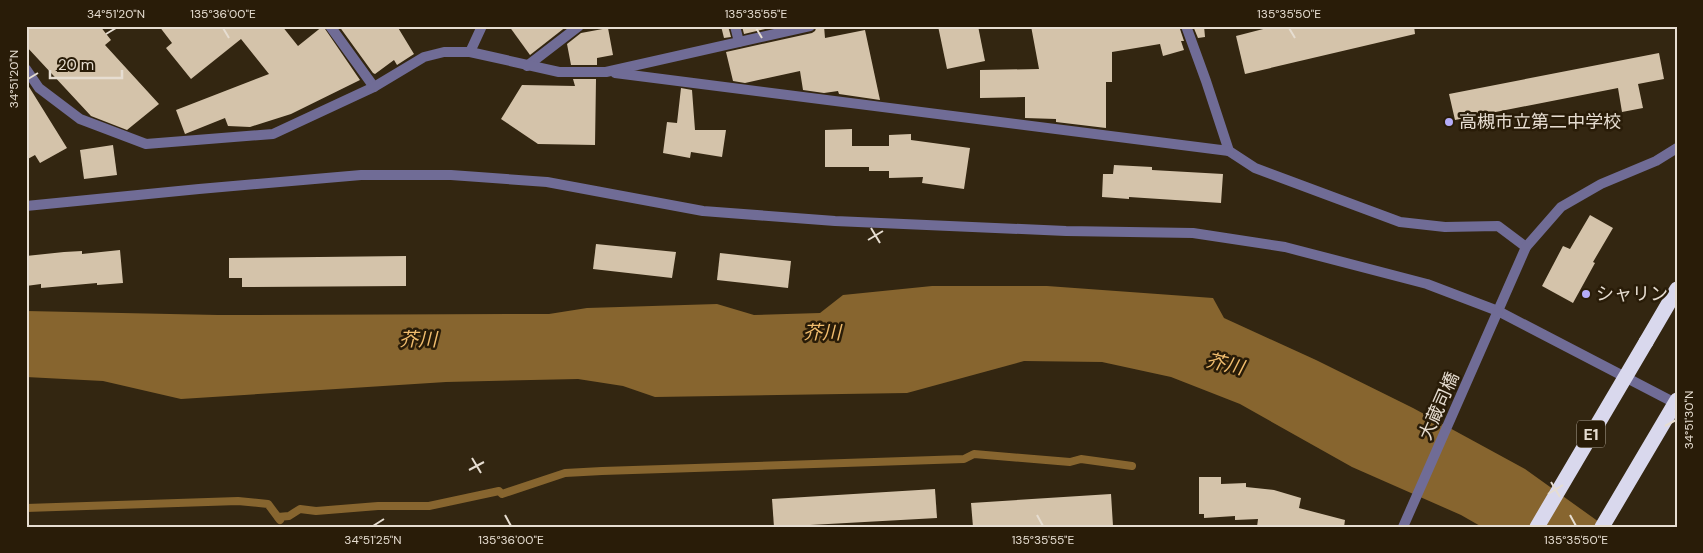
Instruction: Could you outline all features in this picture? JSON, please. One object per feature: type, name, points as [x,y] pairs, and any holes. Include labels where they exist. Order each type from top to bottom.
[{"type":"highway","name":"E1","points":[[1537,527],[1677,289]]},
{"type":"highway","points":[[1602,527],[1677,400]]},
{"type":"street","points":[[330,26],[374,87]]},
{"type":"street","points":[[470,52],[482,26]]},
{"type":"street","points":[[527,66],[580,26]]},
{"type":"street","points":[[735,26],[739,42]]},
{"type":"street","points":[[606,72],[810,26]]},
{"type":"street","points":[[1186,26],[1229,151]]},
{"type":"street","points":[[26,68],[39,88],[80,119],[146,144],[273,134],[374,87],[424,57],[444,52],[470,52],[560,72],[606,72],[1229,151],[1255,168],[1400,222],[1446,227],[1498,226],[1526,247]]},
{"type":"street","name":"大蔵司橋","points":[[1403,527],[1526,247],[1561,207],[1602,184],[1656,161],[1677,148]]},
{"type":"street","points":[[26,206],[199,188],[361,175],[451,175],[547,182],[703,211],[835,221],[1057,230],[1194,233],[1285,247],[1427,284],[1498,311],[1677,404]]},
{"type":"water","name":"芥川","points":[[932,286],[1047,286],[1213,298],[1224,318],[1316,360],[1413,408],[1525,469],[1606,527],[1482,527],[1461,515],[1352,467],[1240,404],[1171,377],[1102,362],[1024,361],[907,393],[655,397],[623,386],[578,379],[446,382],[181,399],[103,381],[26,377],[26,311],[218,315],[549,314],[587,308],[717,304],[754,315],[820,313],[843,295]]},
{"type":"building","points":[[26,26],[100,26],[111,40],[105,45],[159,104],[127,130],[91,116],[26,46]]},
{"type":"building","points":[[159,26],[282,26],[298,46],[323,26],[360,80],[291,114],[250,127],[228,126],[225,118],[185,134],[176,110],[269,74],[241,39],[191,79],[166,48],[172,43]]},
{"type":"building","points":[[339,26],[397,26],[414,54],[397,65],[394,60],[375,74]]},
{"type":"building","points":[[509,26],[567,26],[530,55]]},
{"type":"building","points":[[721,26],[728,26],[731,37],[724,38]]},
{"type":"building","points":[[742,26],[778,26],[744,34]]},
{"type":"building","points":[[817,26],[824,26],[825,38],[865,30],[880,100],[839,94],[838,91],[824,93],[803,90],[800,71],[745,83],[733,81],[726,52],[812,33]]},
{"type":"building","points":[[938,26],[978,26],[985,61],[947,69]]},
{"type":"building","points":[[1031,26],[1179,26],[1184,41],[1181,41],[1184,50],[1163,56],[1160,44],[1112,52],[1112,82],[1106,82],[1106,128],[1056,122],[1056,119],[1025,118],[1025,97],[980,98],[980,70],[1039,69]]},
{"type":"building","points":[[1193,26],[1204,26],[1205,37],[1198,38]]},
{"type":"building","points":[[1275,26],[1414,26],[1415,34],[1245,74],[1236,36]]},
{"type":"building","points":[[608,28],[613,55],[597,58],[597,65],[571,65],[567,44],[581,33]]},
{"type":"building","points":[[1659,53],[1664,79],[1638,84],[1643,108],[1622,112],[1618,88],[1455,120],[1449,94]]},
{"type":"building","points":[[573,79],[596,79],[595,145],[538,144],[501,119],[522,85],[575,86]]},
{"type":"building","points":[[26,82],[67,148],[40,163],[35,155],[26,160]]},
{"type":"building","points":[[681,88],[692,90],[695,130],[726,130],[722,157],[691,152],[690,158],[663,153],[667,122],[677,123]]},
{"type":"building","points":[[852,129],[852,146],[889,146],[889,135],[911,134],[911,140],[970,148],[964,189],[922,183],[923,177],[889,178],[889,171],[869,171],[869,167],[825,167],[825,130]]},
{"type":"building","points":[[113,145],[117,175],[84,179],[80,150]]},
{"type":"building","points":[[1114,165],[1152,167],[1152,170],[1223,174],[1221,203],[1102,197],[1103,174],[1113,174]]},
{"type":"building","points":[[1590,215],[1613,228],[1593,262],[1595,263],[1573,303],[1542,286],[1563,246],[1570,249]]},
{"type":"building","points":[[596,244],[676,252],[672,278],[593,269]]},
{"type":"building","points":[[120,250],[123,283],[97,285],[97,283],[41,288],[41,284],[26,286],[26,256],[82,251],[82,254]]},
{"type":"building","points":[[720,253],[791,261],[788,288],[717,280]]},
{"type":"building","points":[[406,256],[406,286],[242,287],[242,278],[229,278],[229,258]]},
{"type":"building","points":[[1199,477],[1221,477],[1221,484],[1246,483],[1246,487],[1274,490],[1301,498],[1299,508],[1345,520],[1344,527],[1257,527],[1258,519],[1235,520],[1235,516],[1204,518],[1204,514],[1199,514]]},
{"type":"building","points":[[935,489],[937,518],[774,527],[772,499]]},
{"type":"building","points":[[1111,494],[1113,526],[973,527],[971,503]]},
{"type":"waterway","points":[[278,517],[289,516],[300,509],[316,511],[378,506],[429,506],[499,491],[502,494],[565,473],[964,459],[974,454],[1070,462],[1081,459],[1132,466]]},
{"type":"waterway","points":[[26,508],[238,501],[268,504],[280,520]]},
{"type":"place","name":"高槻市立第二中学校","points":[[1449,122]]},
{"type":"place","name":"シャリン","points":[[1586,294]]}]
